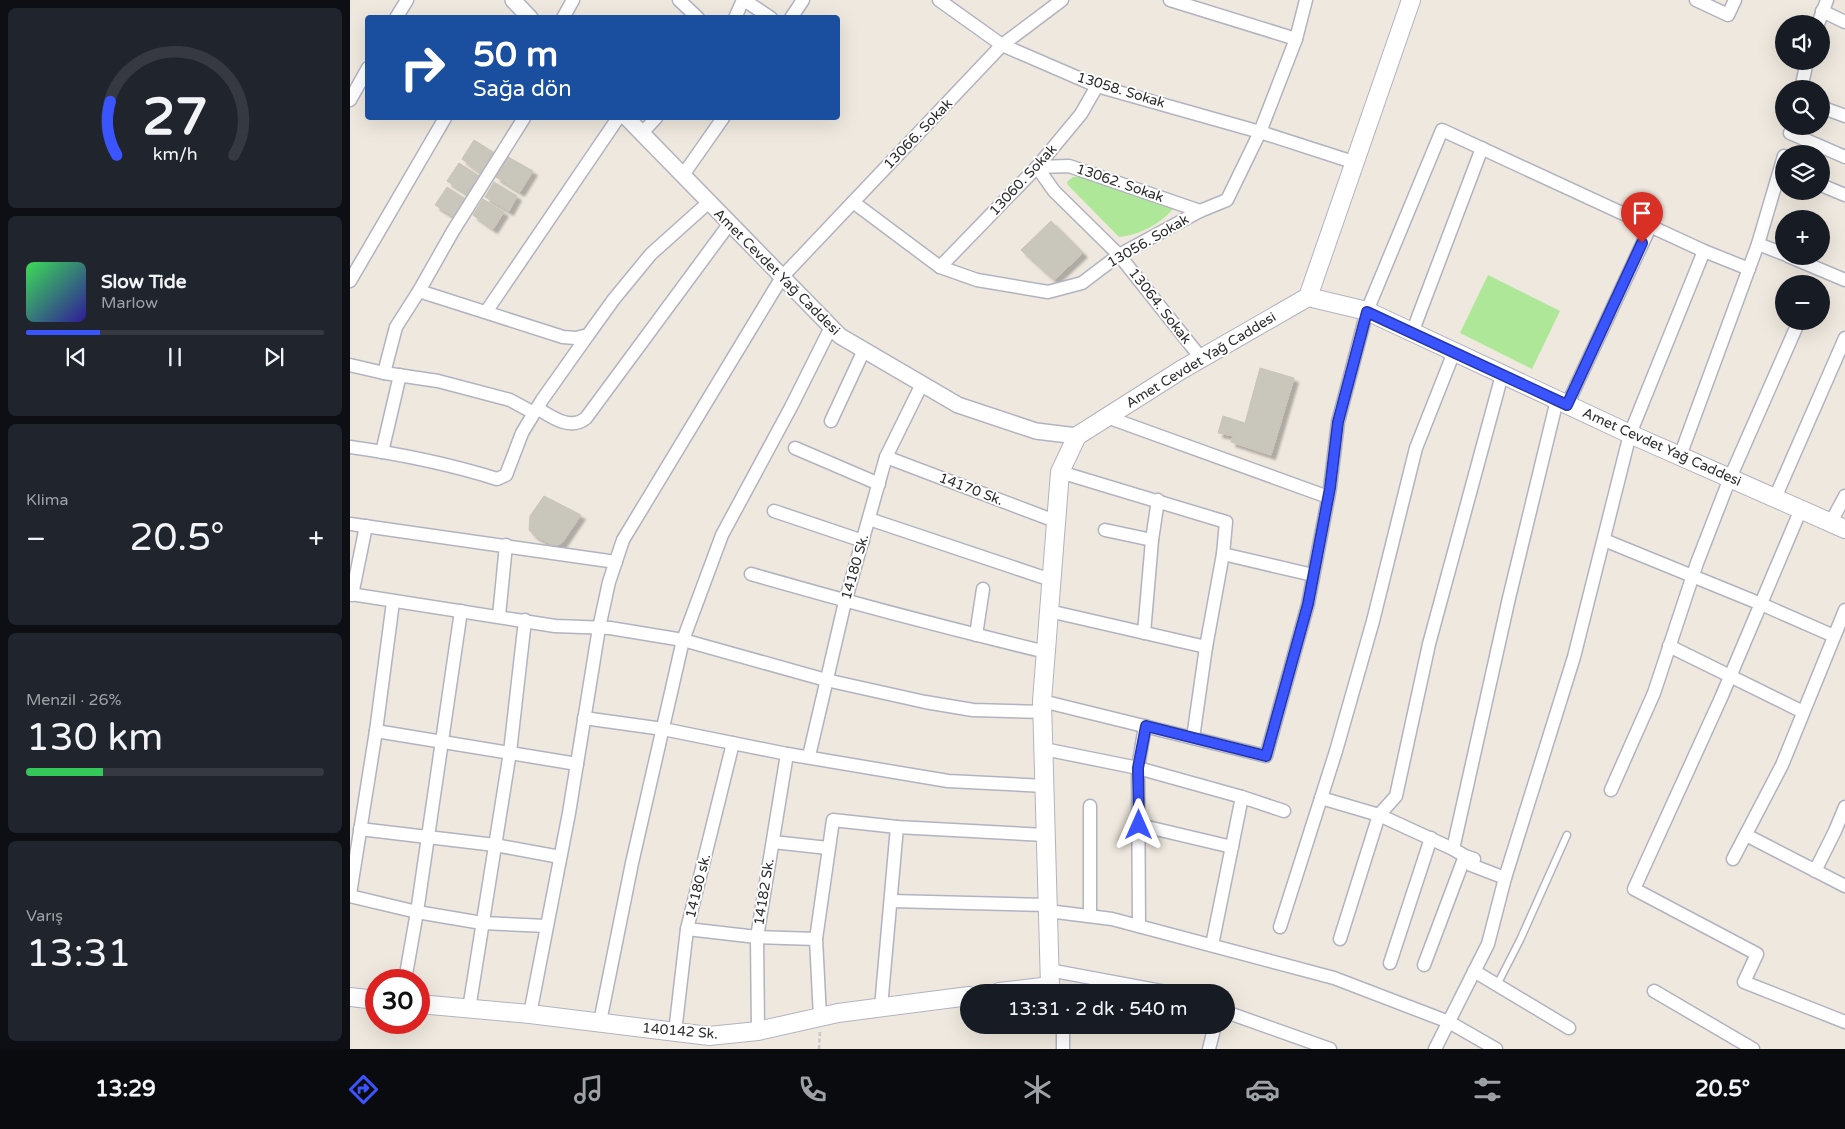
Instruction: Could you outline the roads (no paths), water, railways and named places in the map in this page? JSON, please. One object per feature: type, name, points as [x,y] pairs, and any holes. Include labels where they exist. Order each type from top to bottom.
[{"type":"main road","points":[[1308,297],[1353,162],[1411,0]]},
{"type":"main road","name":"Amet Cevdet Yağ Caddesi","points":[[1077,436],[1201,358],[1308,297],[1367,312],[1630,434],[1838,526]]},
{"type":"main road","points":[[1052,983],[1042,706],[1060,472],[1077,436]]},
{"type":"main road","points":[[350,997],[365,999]]},
{"type":"main road","name":"140142 Sk.","points":[[430,1005],[530,1014],[676,1032],[709,1043],[838,1012],[960,997]]},
{"type":"street","points":[[398,15],[407,0]]},
{"type":"street","points":[[564,15],[573,0]]},
{"type":"street","points":[[679,0],[695,15]]},
{"type":"street","points":[[736,15],[744,0],[767,15]]},
{"type":"street","points":[[793,15],[803,0]]},
{"type":"street","name":"13058. Sokak","points":[[939,0],[1002,45],[1097,86],[1260,132],[1353,162]]},
{"type":"street","name":"13066. Sokak","points":[[530,1014],[577,764],[599,628],[609,582],[623,540],[782,277],[1002,45],[1062,0]]},
{"type":"street","points":[[1170,0],[1296,39]]},
{"type":"street","name":"13056. Sokak","points":[[853,202],[940,267],[977,280],[1048,292],[1082,283],[1119,254],[1200,211],[1226,200],[1260,132],[1296,39],[1306,0]]},
{"type":"street","points":[[1696,0],[1728,15],[1735,0]]},
{"type":"street","points":[[1824,6],[1845,22]]},
{"type":"street","points":[[350,100],[365,73]]},
{"type":"street","name":"13060. Sokak","points":[[940,267],[1037,167],[1081,114],[1097,86]]},
{"type":"street","points":[[1830,110],[1845,116]]},
{"type":"street","points":[[350,281],[444,120]]},
{"type":"street","points":[[384,373],[396,327],[419,291],[452,231],[523,120]]},
{"type":"street","points":[[486,312],[617,120]]},
{"type":"street","name":"Amet Cevdet Yağ Caddesi","points":[[629,120],[840,336],[958,405],[1036,431],[1077,436]]},
{"type":"street","points":[[642,133],[654,120]]},
{"type":"street","points":[[683,175],[722,120]]},
{"type":"street","points":[[366,526],[351,594],[555,626],[599,628],[683,640],[826,680],[925,702],[973,710],[1042,706],[1146,726],[1266,756],[1308,604],[1328,497],[1338,422],[1367,312],[1442,130],[1749,269]]},
{"type":"street","points":[[1800,135],[1845,157]]},
{"type":"street","points":[[1412,333],[1446,248],[1482,148]]},
{"type":"street","name":"13062. Sokak","points":[[1037,167],[1069,166],[1200,211]]},
{"type":"street","name":"13064. Sokak","points":[[1037,167],[1054,191],[1119,254],[1201,358]]},
{"type":"street","points":[[1680,456],[1758,244],[1775,188]]},
{"type":"street","points":[[1830,188],[1845,195]]},
{"type":"street","points":[[350,447],[462,468],[497,480],[506,475],[522,433],[536,410],[614,299],[651,254],[709,202]]},
{"type":"street","points":[[350,365],[384,373],[438,381],[510,400],[561,421],[572,424],[580,423],[586,418],[730,224]]},
{"type":"street","points":[[1453,849],[1498,646],[1562,402],[1651,225]]},
{"type":"street","points":[[1758,244],[1775,251]]},
{"type":"street","points":[[1435,1049],[1488,944],[1505,878],[1574,657],[1630,434],[1704,250]]},
{"type":"street","points":[[1809,265],[1845,280]]},
{"type":"street","points":[[419,291],[564,337],[576,338],[588,335]]},
{"type":"street","points":[[600,1022],[632,863],[683,640],[722,535],[791,407],[831,327]]},
{"type":"street","points":[[1612,790],[1654,693],[1693,576],[1730,478],[1794,330]]},
{"type":"street","points":[[1775,498],[1845,338]]},
{"type":"street","points":[[831,421],[864,350]]},
{"type":"street","points":[[1280,927],[1321,798],[1372,621],[1416,448],[1454,352]]},
{"type":"street","points":[[382,452],[400,375]]},
{"type":"street","points":[[1340,939],[1379,815],[1396,796],[1429,644],[1502,375]]},
{"type":"street","name":"14180 Sk.","points":[[809,756],[846,601],[886,457],[922,384]]},
{"type":"street","points":[[1107,417],[1328,497]]},
{"type":"street","points":[[795,448],[879,484]]},
{"type":"street","name":"14170 Sk.","points":[[886,457],[1055,520]]},
{"type":"street","points":[[1060,472],[1226,522],[1223,554],[1206,647],[1193,738]]},
{"type":"street","points":[[1838,526],[1845,496]]},
{"type":"street","points":[[1144,633],[1152,540],[1158,500]]},
{"type":"street","points":[[1801,509],[1731,675],[1634,889],[1757,954],[1744,982],[1845,1022]]},
{"type":"street","points":[[774,512],[863,540]]},
{"type":"street","points":[[869,519],[1051,580]]},
{"type":"street","points":[[350,524],[616,562]]},
{"type":"street","points":[[1106,530],[1152,540]]},
{"type":"street","points":[[1604,540],[1834,636]]},
{"type":"street","points":[[499,616],[506,545]]},
{"type":"street","points":[[1223,554],[1313,575]]},
{"type":"street","points":[[750,574],[846,601],[1046,652]]},
{"type":"street","points":[[976,635],[983,589]]},
{"type":"street","points":[[393,602],[376,731],[350,895],[417,912],[482,923],[546,926]]},
{"type":"street","points":[[1733,859],[1782,764],[1845,610]]},
{"type":"street","points":[[407,969],[461,611]]},
{"type":"street","points":[[1049,611],[1206,647]]},
{"type":"street","points":[[469,1009],[510,752],[525,620]]},
{"type":"street","points":[[1669,646],[1803,712]]},
{"type":"street","points":[[584,718],[662,729],[788,754],[809,756],[948,781],[1045,786]]},
{"type":"street","points":[[1139,926],[1138,768],[1146,726]]},
{"type":"street","points":[[376,731],[577,764]]},
{"type":"street","name":"14180 sk.","points":[[676,1032],[687,929],[733,743]]},
{"type":"street","points":[[1044,748],[1138,768],[1242,797],[1284,811]]},
{"type":"street","name":"14182 Sk.","points":[[758,1031],[757,936],[788,754]]},
{"type":"street","points":[[1212,945],[1242,797]]},
{"type":"street","points":[[1321,798],[1379,815],[1474,859],[1471,865],[1505,878]]},
{"type":"street","points":[[1090,806],[1090,916]]},
{"type":"street","points":[[1815,871],[1836,831],[1845,808]]},
{"type":"street","points":[[820,1017],[816,939],[833,820],[897,827],[1046,835]]},
{"type":"street","points":[[1139,825],[1232,847]]},
{"type":"street","points":[[881,1007],[897,827]]},
{"type":"street","points":[[360,829],[495,845],[560,857]]},
{"type":"street","points":[[1746,835],[1845,886]]},
{"type":"street","points":[[1390,963],[1430,838]]},
{"type":"street","points":[[773,842],[828,848]]},
{"type":"street","points":[[1424,965],[1465,856]]},
{"type":"street","points":[[891,901],[1048,908],[1112,919],[1334,978],[1449,1022],[1496,1049]]},
{"type":"street","points":[[687,929],[757,936],[816,939]]},
{"type":"street","points":[[1474,971],[1569,1028]]},
{"type":"street","points":[[1052,983],[1065,984]]},
{"type":"street","points":[[1654,990],[1753,1049]]},
{"type":"street","points":[[1235,1015],[1330,1049]]},
{"type":"street","points":[[1063,1034],[1063,1049]]},
{"type":"street","points":[[1209,1049],[1213,1034]]},
{"type":"lane","points":[[1497,985],[1520,940],[1566,835]]}]
